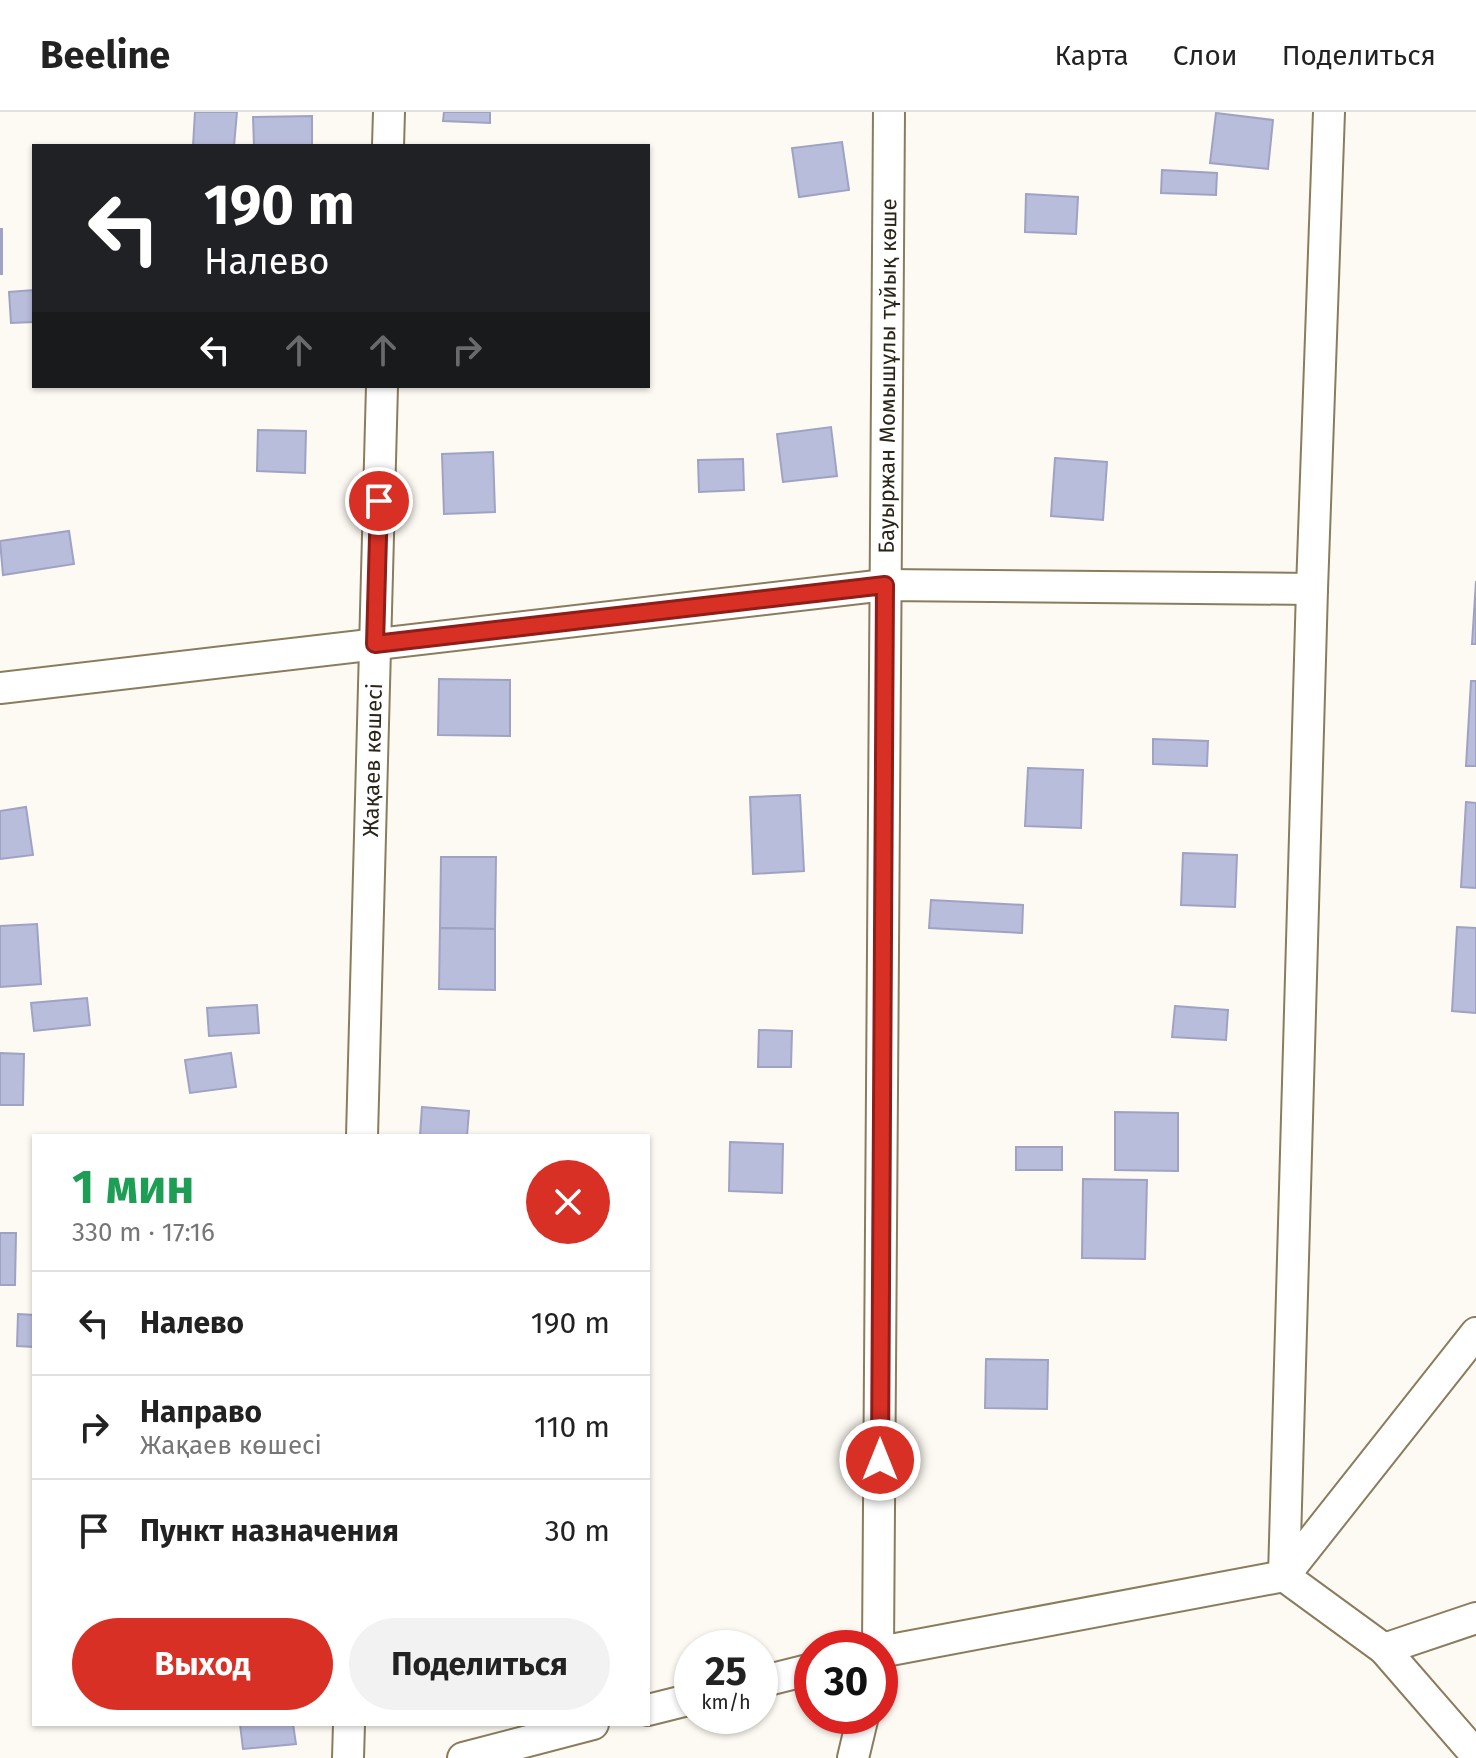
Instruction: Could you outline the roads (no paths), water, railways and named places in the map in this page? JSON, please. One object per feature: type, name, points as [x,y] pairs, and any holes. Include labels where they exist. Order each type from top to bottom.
[{"type":"street","points":[[388,144],[389,112]]},
{"type":"street","name":"Бауыржан Момышұлы тұйық көше","points":[[879,1630],[889,112]]},
{"type":"street","points":[[1284,1576],[1329,112]]},
{"type":"street","name":"Жақаев көшесі","points":[[362,1134],[382,388]]},
{"type":"street","points":[[0,688],[885,585],[1312,589]]},
{"type":"street","points":[[898,1647],[1284,1576],[1476,1333]]},
{"type":"street","points":[[1284,1576],[1384,1649],[1476,1755]]},
{"type":"street","points":[[1384,1649],[1476,1618]]},
{"type":"street","points":[[650,1710],[674,1704]]},
{"type":"street","points":[[348,1758],[349,1726]]},
{"type":"street","points":[[463,1758],[585,1726]]},
{"type":"street","points":[[853,1758],[859,1734]]}]
